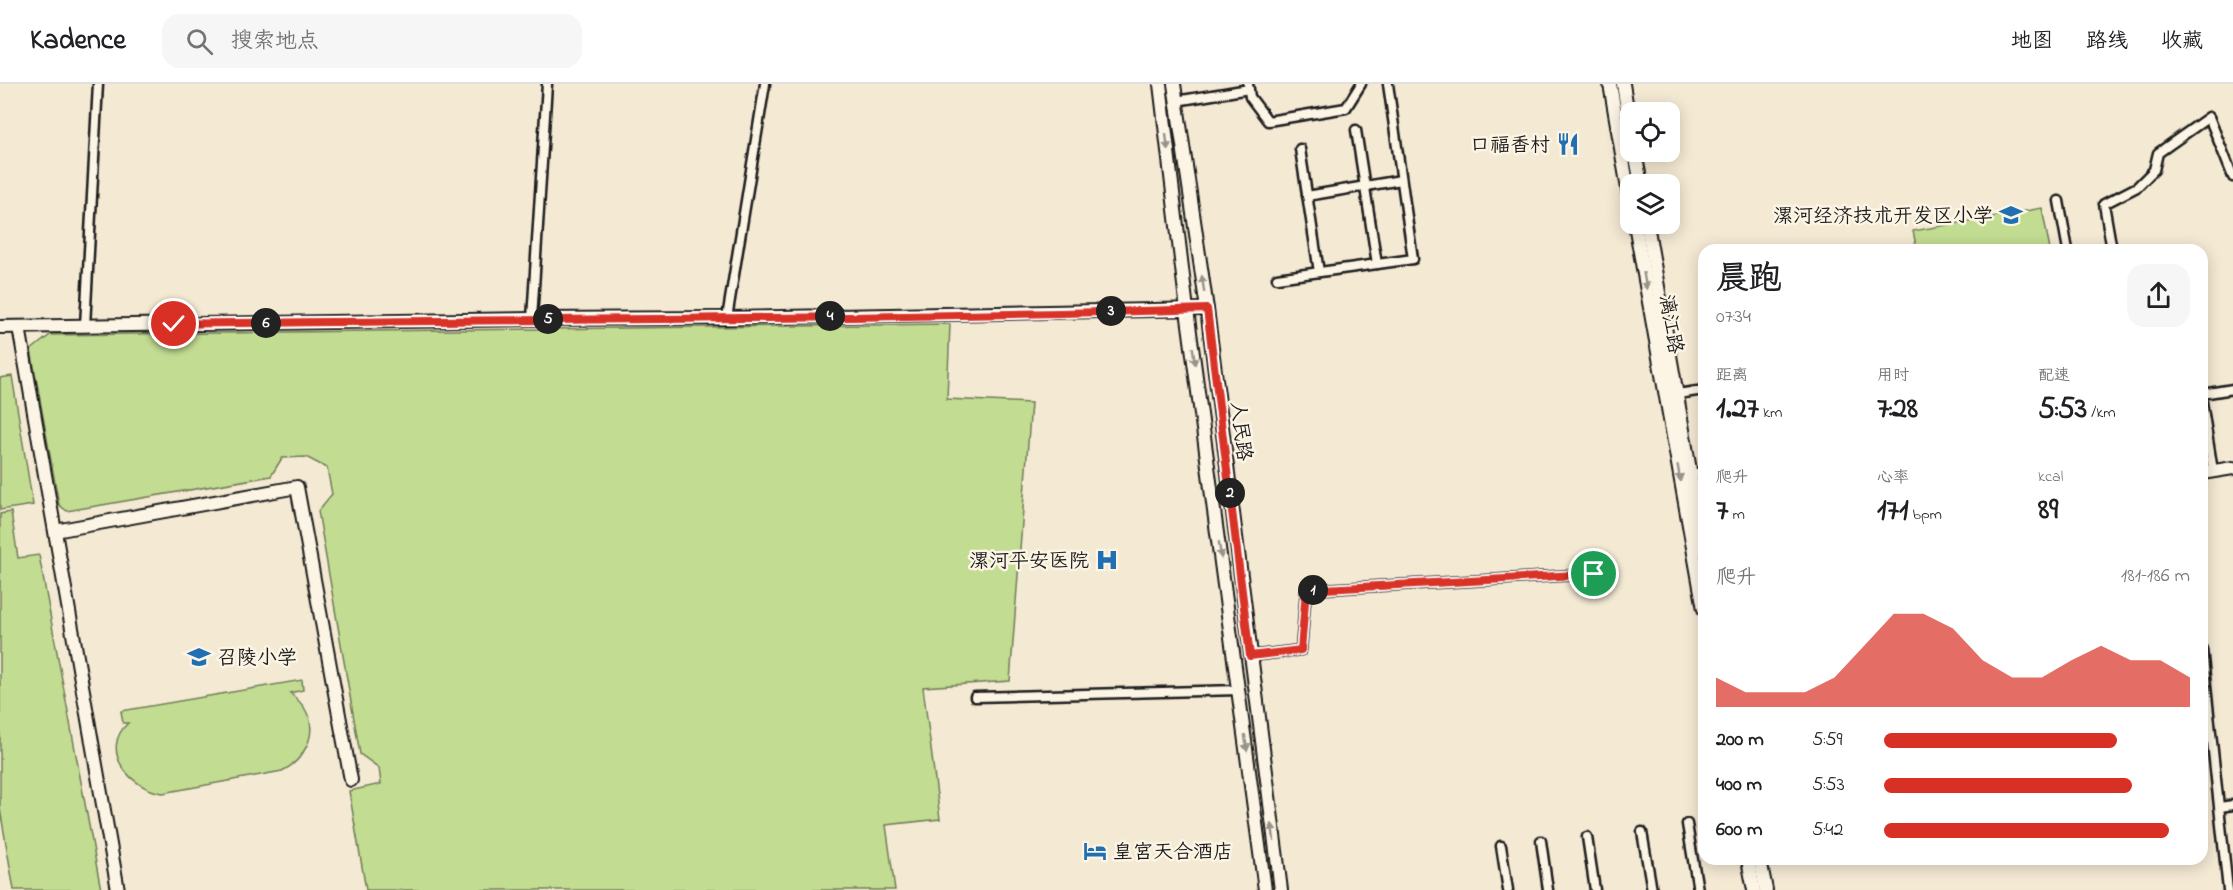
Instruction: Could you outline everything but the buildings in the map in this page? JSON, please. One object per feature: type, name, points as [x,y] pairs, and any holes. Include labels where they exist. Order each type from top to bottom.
[{"type":"street","points":[[85,326],[98,84]]},
{"type":"street","points":[[532,319],[547,84]]},
{"type":"street","points":[[727,318],[765,84]]},
{"type":"street","name":"人民路","points":[[1160,84],[1187,310],[1265,890]]},
{"type":"street","name":"人民路","points":[[1174,84],[1207,309],[1281,890]]},
{"type":"street","points":[[1176,101],[1248,87],[1250,97],[1268,121],[1346,108],[1361,84]]},
{"type":"street","points":[[1277,278],[1413,259],[1388,84]]},
{"type":"street","points":[[1610,84],[1625,174]]},
{"type":"street","points":[[1623,84],[1626,102]]},
{"type":"street","points":[[2111,244],[2104,204],[2137,187],[2154,170],[2158,153],[2209,117],[2233,177]]},
{"type":"street","points":[[1356,130],[1377,264]]},
{"type":"street","points":[[1300,149],[1319,272]]},
{"type":"street","points":[[1307,196],[1401,180]]},
{"type":"street","points":[[2059,201],[2067,244]]},
{"type":"street","name":"漓江路","points":[[1637,234],[1698,539]]},
{"type":"street","name":"漓江路","points":[[1648,234],[1671,395],[1691,474],[1698,531]]},
{"type":"street","points":[[0,327],[727,318],[1207,309]]},
{"type":"street","points":[[19,327],[118,890]]},
{"type":"street","points":[[2208,393],[2233,388]]},
{"type":"street","points":[[1671,395],[1698,391]]},
{"type":"street","points":[[2208,472],[2233,468]]},
{"type":"street","points":[[1691,474],[1698,473]]},
{"type":"street","points":[[55,531],[297,487],[351,780]]},
{"type":"street","points":[[1250,656],[1301,650],[1306,590],[1594,574]]},
{"type":"street","points":[[975,697],[1239,690]]},
{"type":"street","points":[[2208,702],[2228,890]]},
{"type":"street","points":[[2220,807],[2233,805]]},
{"type":"street","points":[[1687,824],[1698,890]]},
{"type":"street","points":[[1642,832],[1652,890]]},
{"type":"street","points":[[1587,837],[1595,890]]},
{"type":"street","points":[[1541,842],[1548,890]]},
{"type":"street","points":[[1501,846],[1508,890]]},
{"type":"street","points":[[1749,865],[1754,890]]},
{"type":"street","points":[[1761,865],[1766,890]]},
{"type":"green space","name":"漯河经济技术开发区小学","points":[[2042,208],[2049,244],[1916,244],[1913,231]]},
{"type":"green space","points":[[950,324],[947,399],[1031,403],[1010,681],[923,687],[940,819],[886,825],[895,890],[366,890],[349,791],[381,784],[379,768],[360,754],[318,511],[332,494],[327,468],[306,457],[282,458],[271,476],[67,511],[59,505],[31,350],[50,335]]},
{"type":"green space","points":[[12,376],[33,505],[0,510],[0,378]]},
{"type":"green space","points":[[11,512],[18,558],[39,555],[101,890],[14,890],[0,809],[0,514]]},
{"type":"green space","points":[[302,680],[303,690],[290,693],[306,711],[310,720],[310,737],[302,754],[282,771],[163,793],[151,790],[130,776],[122,767],[117,756],[116,745],[128,723],[123,723],[121,711]]},
{"type":"place","name":"口福香村","points":[[1568,144]]},
{"type":"place","name":"漯河经济技术开发区小学","points":[[2011,215]]},
{"type":"place","name":"漯河平安医院","points":[[1107,560]]},
{"type":"place","name":"召陵小学","points":[[199,657]]},
{"type":"place","name":"皇宫天合酒店","points":[[1095,851]]},
{"type":"route","points":[[174,324],[727,318],[1207,309],[1250,656],[1301,650],[1306,590],[1594,574]]}]
